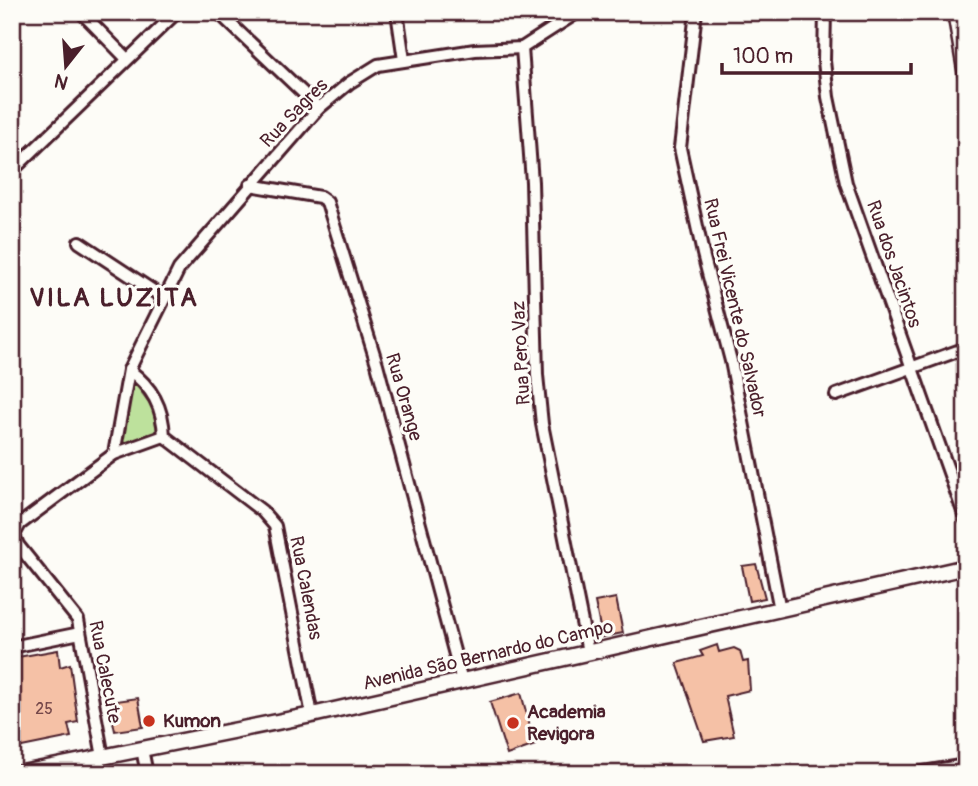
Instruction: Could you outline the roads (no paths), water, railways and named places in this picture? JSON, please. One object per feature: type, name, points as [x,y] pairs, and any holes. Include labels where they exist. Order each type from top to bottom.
[{"type":"main road","points":[[955,12],[966,75]]},
{"type":"main road","name":"Avenida São Bernardo do Campo","points":[[17,774],[312,715],[966,567]]},
{"type":"street","points":[[81,12],[127,59]]},
{"type":"street","points":[[12,171],[177,12]]},
{"type":"street","points":[[218,12],[319,108]]},
{"type":"street","points":[[397,12],[404,60]]},
{"type":"street","points":[[522,48],[578,12]]},
{"type":"street","name":"Rua Frei Vicente do Salvador","points":[[696,12],[680,148],[703,254],[731,361],[780,610]]},
{"type":"street","name":"Rua dos Jacintos","points":[[825,12],[824,61],[828,97],[846,183],[966,520]]},
{"type":"street","name":"Rua Sagres","points":[[114,454],[129,370],[179,269],[319,108],[349,83],[378,65],[475,50],[522,48]]},
{"type":"street","name":"Rua Pero Vaz","points":[[522,48],[532,182],[539,400],[588,652]]},
{"type":"street","name":"Rua Orange","points":[[250,185],[320,197],[327,202],[380,376],[462,681]]},
{"type":"street","points":[[79,242],[164,298]]},
{"type":"street","points":[[836,395],[966,348]]},
{"type":"street","points":[[114,454],[164,436],[163,421],[155,398],[141,379],[129,370]]},
{"type":"street","name":"Rua Calendas","points":[[164,436],[262,510],[275,526],[312,715]]},
{"type":"street","name":"Rua Calecute","points":[[103,757],[75,614],[18,545],[14,535],[20,524],[114,454]]},
{"type":"street","points":[[12,647],[80,633]]},
{"type":"street","points":[[142,749],[147,774]]},
{"type":"street","points":[[911,774],[966,765]]},
{"type":"place","name":"Kumon","points":[[149,721]]},
{"type":"place","name":"Academia Revigora","points":[[513,723]]},
{"type":"district","name":"VILA LUZITA","points":[[114,298]]}]
